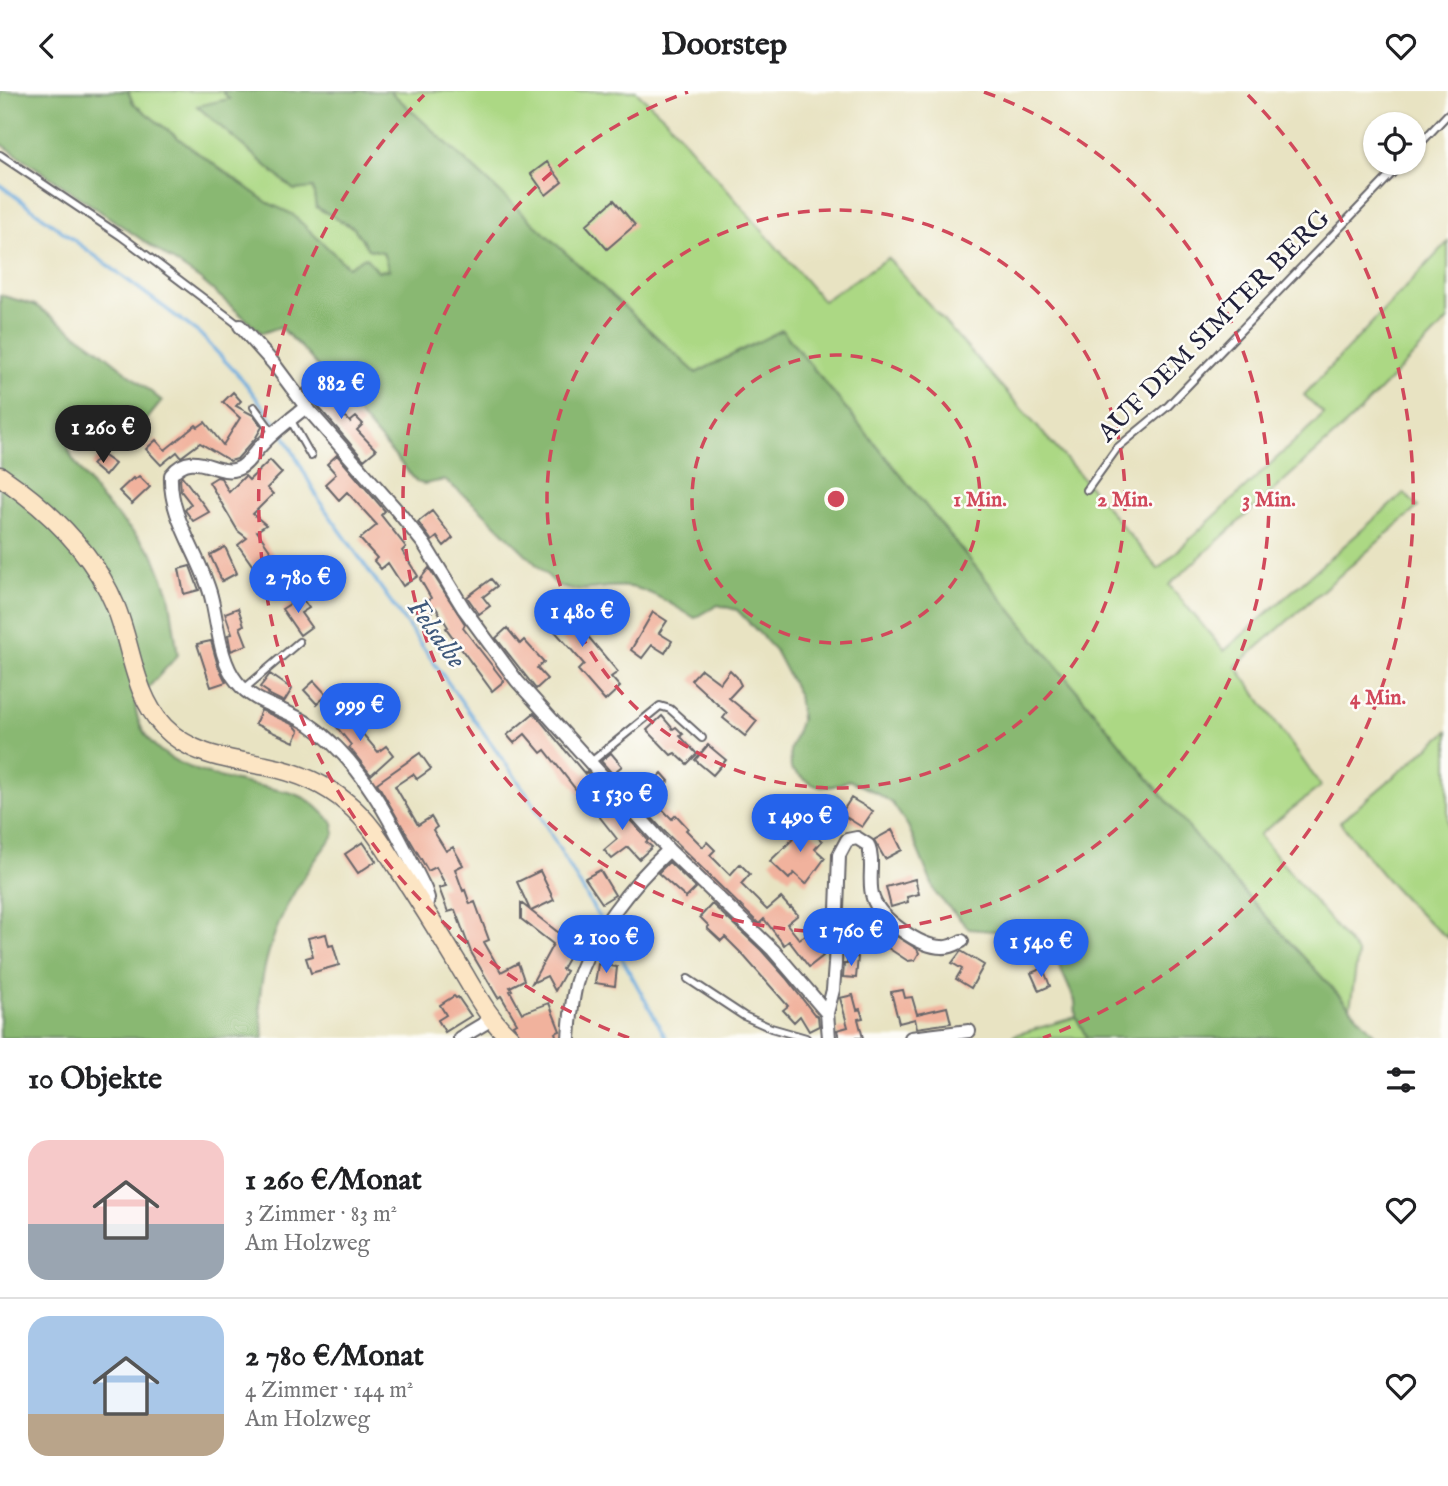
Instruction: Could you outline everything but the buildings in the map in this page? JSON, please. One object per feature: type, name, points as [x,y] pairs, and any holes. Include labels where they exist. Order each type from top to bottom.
[{"type":"main road","points":[[0,476],[44,509],[67,531],[102,577],[116,605],[144,695],[150,709],[163,726],[194,750],[299,775],[336,795],[364,819],[425,909],[492,1019],[510,1038]]},
{"type":"street","points":[[240,326],[424,544],[493,650],[669,850],[773,950],[827,1013]]},
{"type":"street","points":[[306,407],[274,432],[238,469],[230,471],[210,465],[191,464],[179,467],[171,475],[172,496],[210,593],[230,672],[243,689],[256,699],[310,724],[351,764],[399,837],[425,889],[428,898],[425,909]]},
{"type":"street","points":[[830,1038],[827,1013],[833,990],[835,964],[839,855],[847,840],[857,838],[868,845],[873,899],[886,916],[927,944],[947,947],[962,941]]},
{"type":"street","points":[[569,1038],[577,981],[606,927],[637,883],[669,850]]},
{"type":"street","points":[[460,1038],[492,1019]]},
{"type":"street","points":[[911,1038],[969,1031]]},
{"type":"lane","points":[[1426,137],[1448,114]]},
{"type":"lane","points":[[0,155],[121,236],[240,326]]},
{"type":"lane","name":"AUF DEM SIMTER BERG","points":[[1087,490],[1117,448],[1168,406],[1390,175]]},
{"type":"lane","points":[[254,407],[274,432]]},
{"type":"lane","points":[[288,421],[311,456]]},
{"type":"lane","points":[[243,689],[299,642]]},
{"type":"lane","points":[[590,763],[660,706],[670,709],[702,738]]},
{"type":"lane","points":[[688,979],[744,1016],[771,1028],[806,1038]]},
{"type":"green space","points":[[0,91],[128,91],[133,103],[191,148],[268,203],[292,214],[348,267],[365,257],[378,271],[389,270],[383,252],[368,249],[354,228],[316,207],[313,188],[294,190],[197,106],[229,99],[222,91],[390,91],[696,373],[782,330],[1220,866],[1378,1038],[1087,1038],[1076,1017],[1075,1001],[1059,965],[1031,943],[1005,932],[969,929],[936,894],[908,826],[892,803],[849,780],[831,787],[818,787],[791,769],[790,750],[801,719],[798,694],[775,650],[737,610],[718,605],[695,618],[639,589],[612,587],[576,590],[558,586],[479,508],[445,480],[424,484],[417,482],[302,348],[280,327],[262,333],[201,280],[0,143]]},
{"type":"green space","points":[[128,91],[222,91],[230,99],[198,107],[294,190],[313,188],[316,207],[354,228],[368,249],[383,252],[389,270],[349,268],[292,214],[268,203],[191,148],[133,103]]},
{"type":"green space","points":[[390,91],[636,91],[665,118],[823,301],[888,258],[1080,475],[1158,569],[1324,414],[1304,395],[1448,242],[1448,320],[1350,421],[1169,585],[1224,651],[1404,493],[1418,507],[1236,666],[1321,786],[1259,835],[1358,954],[1350,1008],[1220,866],[782,330],[696,373]]},
{"type":"green space","points":[[0,295],[35,305],[98,349],[162,401],[144,423],[114,411],[88,409],[67,421],[66,441],[72,458],[101,499],[153,553],[169,594],[178,655],[135,702],[140,724],[151,742],[167,756],[186,766],[304,798],[333,823],[335,834],[296,890],[269,949],[260,995],[264,1038],[0,1038]]},
{"type":"green space","points":[[1448,731],[1448,938],[1404,898],[1340,822]]},
{"type":"green space","points":[[1076,1017],[1087,1038],[1012,1038],[1015,1035]]},
{"type":"waterway","name":"Felsalbe","points":[[0,185],[200,334],[242,379],[277,425]]},
{"type":"waterway","name":"Felsalbe","points":[[282,431],[320,502],[530,798],[602,923]]},
{"type":"waterway","name":"Felsalbe","points":[[606,929],[666,1038]]}]
